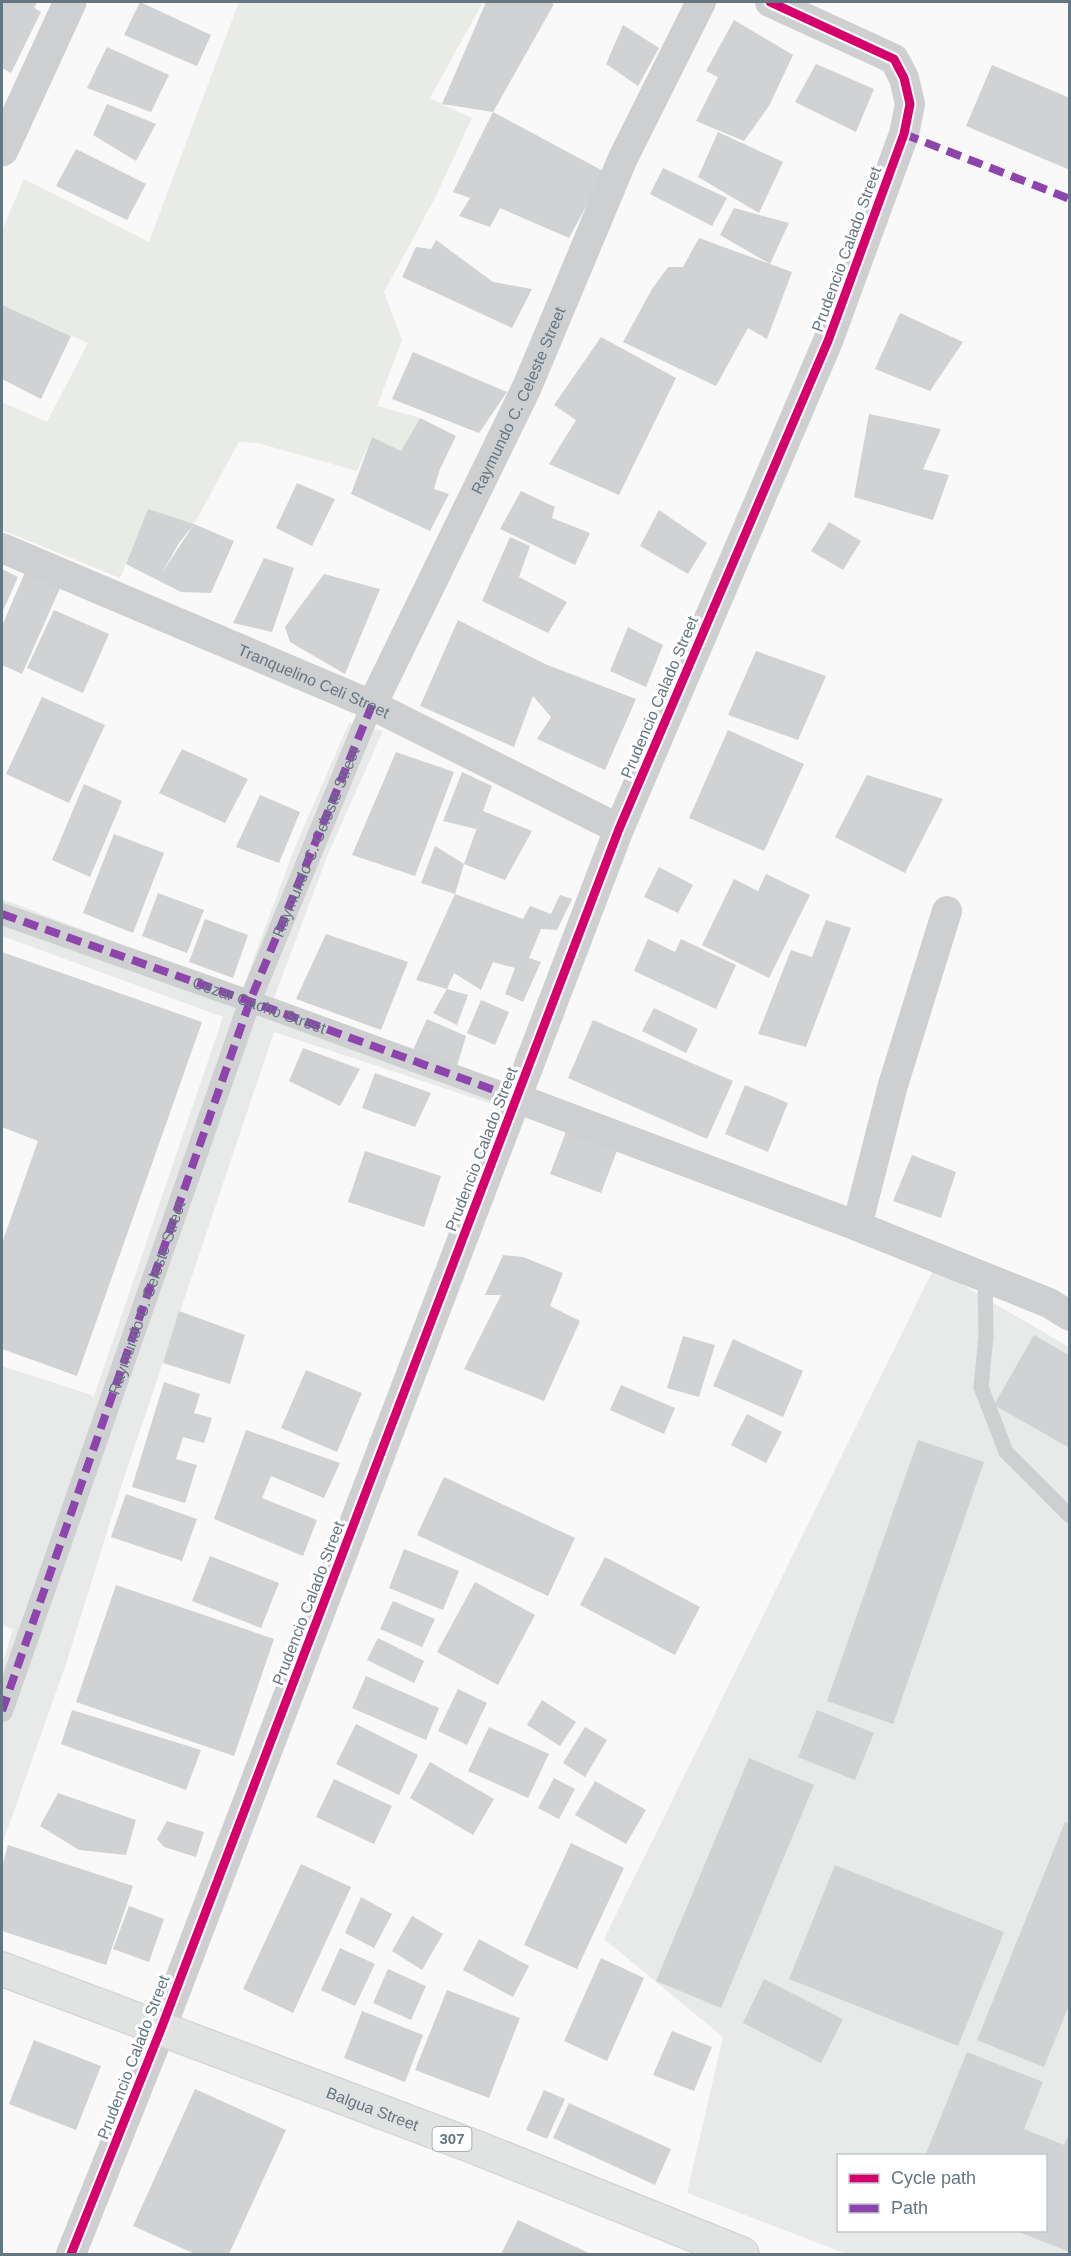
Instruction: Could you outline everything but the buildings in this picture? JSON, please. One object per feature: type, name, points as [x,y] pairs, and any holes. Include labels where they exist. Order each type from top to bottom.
[{"type":"main road","name":"Balgua Street","points":[[2,1969],[475,2147],[742,2254]]},
{"type":"street","points":[[2,150],[70,2]]},
{"type":"street","name":"Raymundo C. Celeste Street","points":[[2,1711],[250,1002],[372,705],[527,387],[623,158],[700,2]]},
{"type":"street","name":"Prudencio Calado Street","points":[[71,2254],[161,2029],[619,830],[828,341],[904,134],[910,104],[904,78],[894,59],[770,2]]},
{"type":"street","name":"Tranquelino Celi Street","points":[[2,548],[372,705],[619,830]]},
{"type":"street","points":[[857,1226],[893,1086],[946,911]]},
{"type":"street","name":"Cezar Cacho Street","points":[[2,914],[516,1098]]},
{"type":"street","points":[[516,1098],[857,1226],[1049,1303],[1070,1316]]},
{"type":"lane","points":[[986,1277],[986,1336],[981,1387],[1006,1452],[1070,1516]]},
{"type":"shaded area","points":[[239,2],[483,2],[430,98],[472,118],[435,198],[384,292],[402,340],[377,406],[420,418],[401,451],[372,437],[357,471],[258,443],[239,442],[194,524],[148,510],[120,578],[2,530],[2,402],[47,422],[88,343],[2,305],[2,230],[24,179],[149,242]]},
{"type":"shaded area","points":[[349,723],[383,731],[328,854],[274,998],[501,1082],[492,1104],[274,1032],[120,1490],[67,1661],[2,1845],[2,1666],[13,1629],[2,1625],[2,1366],[92,1395],[93,1399],[223,1017],[2,936],[2,899],[242,990],[295,847]]},
{"type":"shaded area","points":[[934,1268],[1069,1347],[1069,2254],[847,2254],[687,2193],[723,2037],[604,1939]]},
{"type":"marked path","points":[[904,134],[1070,199]]},
{"type":"marked path","points":[[2,1711],[250,1001],[372,705]]},
{"type":"marked path","points":[[2,914],[516,1098]]},
{"type":"cycle path","points":[[71,2254],[161,2029],[619,829],[828,341],[904,134],[910,104],[904,78],[894,59],[770,2]]}]
